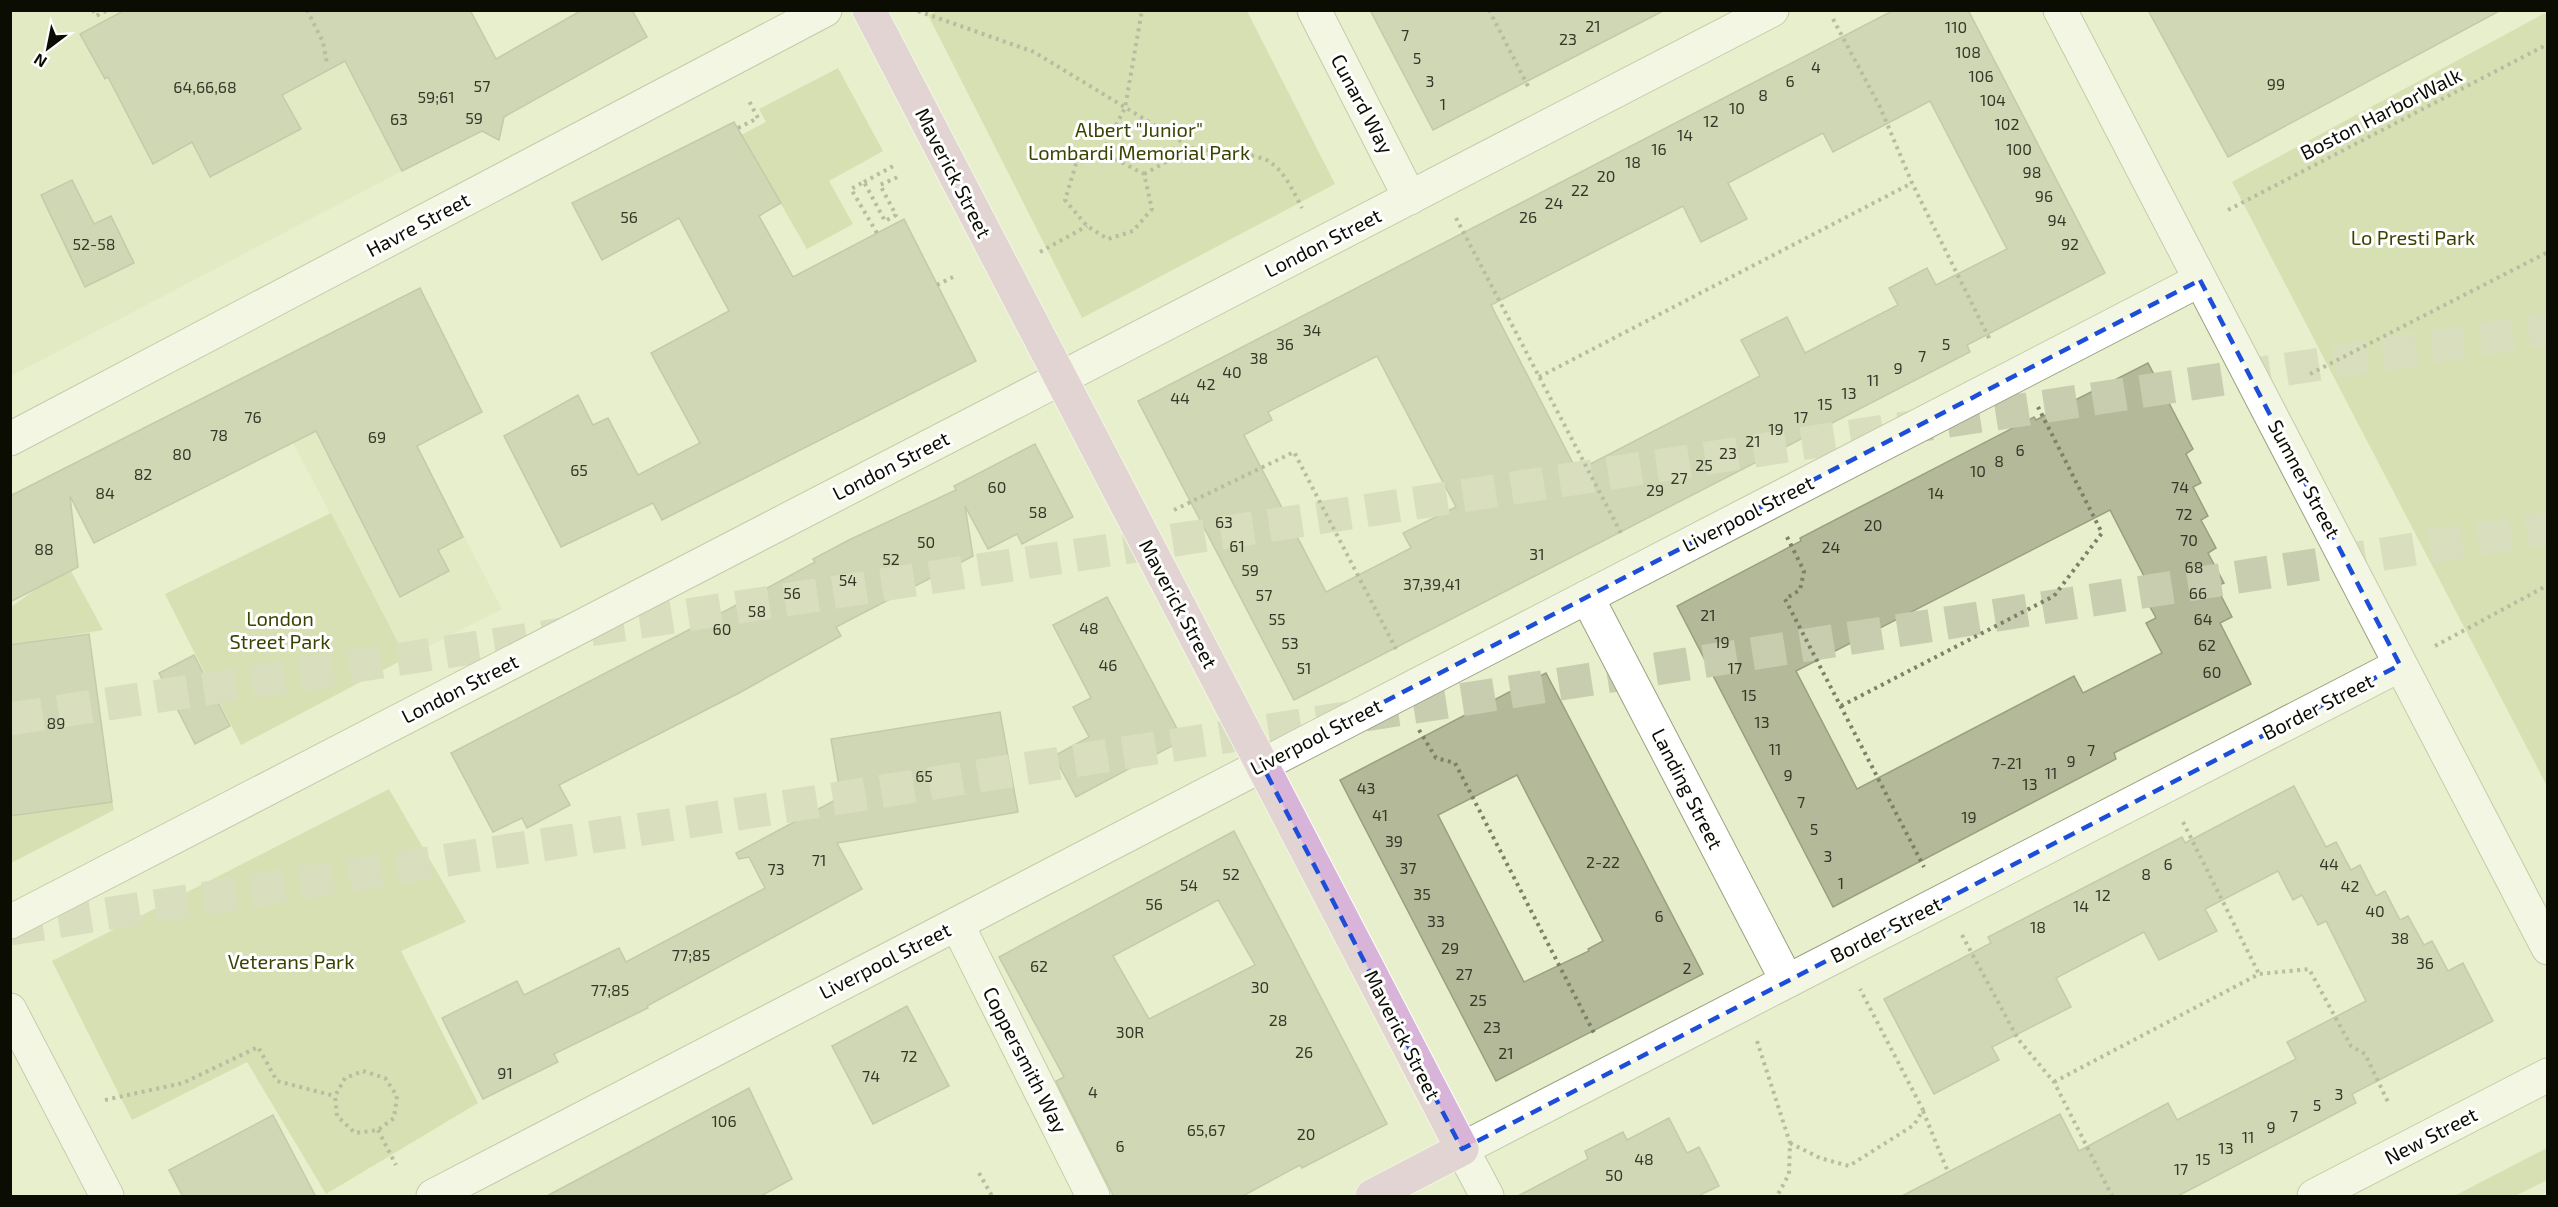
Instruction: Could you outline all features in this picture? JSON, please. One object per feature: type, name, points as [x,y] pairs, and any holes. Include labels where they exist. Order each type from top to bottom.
[{"type":"main road","name":"Maverick Street","points":[[869,10],[1462,1149]]},
{"type":"main road","name":"Border Street","points":[[1372,1197],[1462,1149]]},
{"type":"street","name":"Havre Street","points":[[10,439],[825,10]]},
{"type":"street","name":"Cunard Way","points":[[1314,10],[1410,198]]},
{"type":"street","name":"London Street","points":[[10,922],[1772,10]]},
{"type":"street","name":"Sumner Street","points":[[2060,10],[2547,948]]},
{"type":"street","name":"Liverpool Street","points":[[433,1197],[2200,280]]},
{"type":"street","name":"Landing Street","points":[[1587,597],[1787,981]]},
{"type":"street","name":"Border Street","points":[[1462,1149],[2400,665]]},
{"type":"street","name":"Coppersmith Way","points":[[957,924],[1093,1197]]},
{"type":"street","points":[[10,1010],[107,1197]]},
{"type":"street","name":"New Street","points":[[2314,1197],[2547,1075]]},
{"type":"street","name":"Maverick Street","points":[[1462,1149],[1487,1197]]},
{"type":"path","points":[[93,10],[96,16],[102,11]]},
{"type":"path","points":[[307,10],[323,42],[327,64]]},
{"type":"path","points":[[1102,152],[1144,174],[1152,209],[1133,231],[1108,239],[1087,226],[1065,200],[1076,164],[1102,152],[1125,108],[1142,10]]},
{"type":"path","points":[[1489,10],[1530,90]]},
{"type":"path","points":[[918,12],[1034,52],[1192,148],[1216,153],[1253,156],[1270,162],[1291,186],[1304,211]]},
{"type":"path","points":[[1833,19],[1880,107],[1912,183],[1991,342]]},
{"type":"path","name":"Boston HarborWalk","points":[[2228,210],[2547,44]]},
{"type":"path","points":[[738,128],[758,118],[748,101]]},
{"type":"path","points":[[1144,174],[1192,148]]},
{"type":"path","points":[[877,233],[851,189],[895,165]]},
{"type":"path","points":[[864,182],[885,221],[896,215],[880,185],[900,176]]},
{"type":"path","points":[[1539,377],[1912,183]]},
{"type":"path","points":[[1456,218],[1621,534]]},
{"type":"path","points":[[1038,254],[1087,226]]},
{"type":"path","points":[[2310,374],[2547,252]]},
{"type":"path","points":[[938,285],[953,277]]},
{"type":"path","points":[[1841,706],[2054,596],[2102,533],[2035,401]]},
{"type":"path","points":[[1173,510],[1294,452],[1396,650]]},
{"type":"path","points":[[1785,532],[1804,571],[1800,590],[1785,599],[1924,868]]},
{"type":"path","points":[[2400,665],[2547,585]]},
{"type":"path","points":[[1416,724],[1436,758],[1455,763],[1597,1038]]},
{"type":"path","points":[[2181,816],[2259,974]]},
{"type":"path","points":[[1960,931],[2018,1039],[2054,1082],[2112,1197]]},
{"type":"path","points":[[2054,1082],[2259,974],[2309,969],[2351,1046],[2365,1054],[2389,1104]]},
{"type":"path","points":[[1858,984],[1923,1110],[1948,1172]]},
{"type":"path","points":[[1756,1037],[1790,1143],[1789,1174],[1777,1197]]},
{"type":"path","points":[[105,1100],[183,1083],[258,1047],[277,1082],[335,1096]]},
{"type":"path","points":[[363,1071],[385,1078],[397,1096],[394,1118],[378,1130],[355,1133],[337,1116],[335,1096],[345,1078],[363,1071]]},
{"type":"path","points":[[1790,1143],[1820,1158],[1849,1166],[1914,1125],[1923,1110]]},
{"type":"path","points":[[378,1130],[396,1165]]},
{"type":"path","points":[[979,1173],[992,1197]]},
{"type":"highlighted area","points":[[2200,280],[2400,665],[1462,1149],[1262,765]]},
{"type":"shaded area","points":[[11,11],[353,11],[327,25],[402,171],[11,376]]},
{"type":"shaded area","points":[[420,288],[482,412],[417,446],[502,609],[406,658],[293,443],[287,445],[251,374]]},
{"type":"green space","name":"Albert \"Junior\" Lombardi Memorial Park","points":[[937,11],[1247,11],[1335,184],[1082,318],[928,15]]},
{"type":"green space","name":"Lo Presti Park","points":[[2547,12],[2547,786],[2232,182]]},
{"type":"green space","points":[[838,68],[883,151],[829,181],[853,224],[807,249],[741,135],[766,122],[759,109]]},
{"type":"green space","name":"London Street Park","points":[[331,513],[406,658],[241,745],[165,594]]},
{"type":"green space","points":[[71,571],[103,630],[11,645],[11,607],[39,587]]},
{"type":"green space","name":"Veterans Park","points":[[389,789],[466,922],[401,951],[478,1103],[326,1194],[247,1062],[132,1120],[52,961]]},
{"type":"green space","points":[[112,802],[114,810],[11,863],[10,816]]},
{"type":"green space","points":[[2547,1148],[2547,1180],[2515,1196],[2454,1196]]},
{"type":"building","points":[[125,10],[470,10],[496,59],[582,10],[632,10],[647,37],[504,117],[499,140],[482,131],[402,171],[345,61],[282,95],[301,129],[210,177],[192,142],[153,164],[108,77],[105,79],[80,34]]},
{"type":"building","points":[[1370,10],[1665,10],[1433,130]]},
{"type":"building","points":[[1894,10],[1968,10],[2105,273],[1967,345],[1970,352],[1294,700],[1138,401]],"holes":[[[1930,101],[2007,249],[1936,285],[1927,268],[1889,288],[1898,305],[1805,353],[1787,317],[1741,340],[1760,376],[1577,471],[1491,305],[1683,206],[1701,242],[1747,219],[1728,183],[1823,133],[1833,152]],[[1377,356],[1456,507],[1403,533],[1411,548],[1326,592],[1244,435],[1272,420],[1268,412]]]},
{"type":"building","points":[[2148,10],[2501,10],[2228,157]]},
{"type":"building","points":[[734,122],[781,203],[759,216],[793,277],[904,219],[976,361],[662,520],[653,503],[561,547],[504,436],[578,395],[593,425],[608,418],[638,475],[700,443],[651,353],[729,311],[679,218],[602,260],[572,203]]},
{"type":"building","points":[[72,180],[94,224],[111,216],[134,263],[85,287],[41,195]]},
{"type":"building","points":[[420,288],[482,412],[417,446],[463,537],[438,550],[449,571],[400,597],[316,431],[94,543],[70,496],[78,567],[10,602],[10,496]]},
{"type":"building","points":[[2148,363],[2193,449],[2186,454],[2201,483],[2193,487],[2208,516],[2201,520],[2216,548],[2208,553],[2224,583],[2216,586],[2232,617],[2220,623],[2251,684],[2114,753],[2116,759],[1833,907],[1677,606],[1801,541],[1800,538],[2034,417],[2036,420]],"holes":[[[2110,510],[2148,584],[2140,588],[2156,618],[2146,623],[2162,653],[2083,693],[2074,676],[1857,789],[1796,671]]]},
{"type":"building","points":[[1035,444],[1073,517],[1022,544],[1017,534],[988,549],[965,506],[973,556],[836,627],[841,636],[739,693],[559,785],[570,805],[527,828],[522,818],[493,832],[451,753],[729,609],[815,562],[813,559],[849,540],[956,490],[954,486]]},
{"type":"building","points":[[1107,597],[1183,740],[1076,797],[1054,756],[1089,737],[1073,707],[1091,698],[1053,625]]},
{"type":"building","points":[[89,634],[112,802],[10,816],[10,645]]},
{"type":"building","points":[[194,655],[230,726],[195,744],[159,673]]},
{"type":"building","points":[[1546,673],[1703,974],[1496,1081],[1340,780]],"holes":[[[1517,775],[1603,941],[1588,949],[1589,951],[1524,982],[1438,815]]]},
{"type":"building","points":[[1000,712],[1018,812],[837,843],[862,889],[647,1006],[648,1008],[554,1054],[558,1062],[483,1099],[442,1018],[517,981],[524,995],[619,948],[626,962],[765,888],[749,857],[739,859],[736,853],[841,797],[831,739]]},
{"type":"building","points":[[2294,786],[2326,847],[2336,842],[2351,870],[2360,865],[2376,896],[2385,891],[2400,920],[2408,916],[2424,945],[2432,941],[2448,971],[2463,963],[2493,1021],[2352,1094],[2356,1103],[2176,1197],[1900,1197],[2060,1114],[2079,1151],[2168,1103],[2177,1120],[2296,1059],[2287,1042],[2366,1001],[2326,921],[2318,925],[2302,895],[2293,900],[2278,871],[2205,909],[2217,931],[2159,960],[2144,932],[2056,978],[2071,1007],[1992,1047],[1999,1060],[1934,1094],[1884,999],[1991,943],[1988,937],[2182,837],[2185,843]]},
{"type":"building","points":[[1234,831],[1387,1124],[1302,1168],[1300,1165],[1241,1197],[1114,1197],[1056,1081],[1064,1077],[999,957]],"holes":[[[1218,900],[1255,965],[1149,1019],[1113,956]]]},
{"type":"building","points":[[907,1006],[949,1086],[873,1124],[832,1046]]},
{"type":"building","points":[[749,1088],[792,1179],[759,1197],[545,1197]]},
{"type":"building","points":[[273,1115],[316,1197],[183,1197],[169,1170]]},
{"type":"building","points":[[1669,1118],[1687,1153],[1699,1147],[1719,1186],[1696,1197],[1516,1197],[1588,1159],[1585,1151],[1623,1132],[1627,1140]]},
{"type":"tunnel","points":[[10,719],[2548,329]]},
{"type":"tunnel","points":[[10,929],[2548,528]]}]
